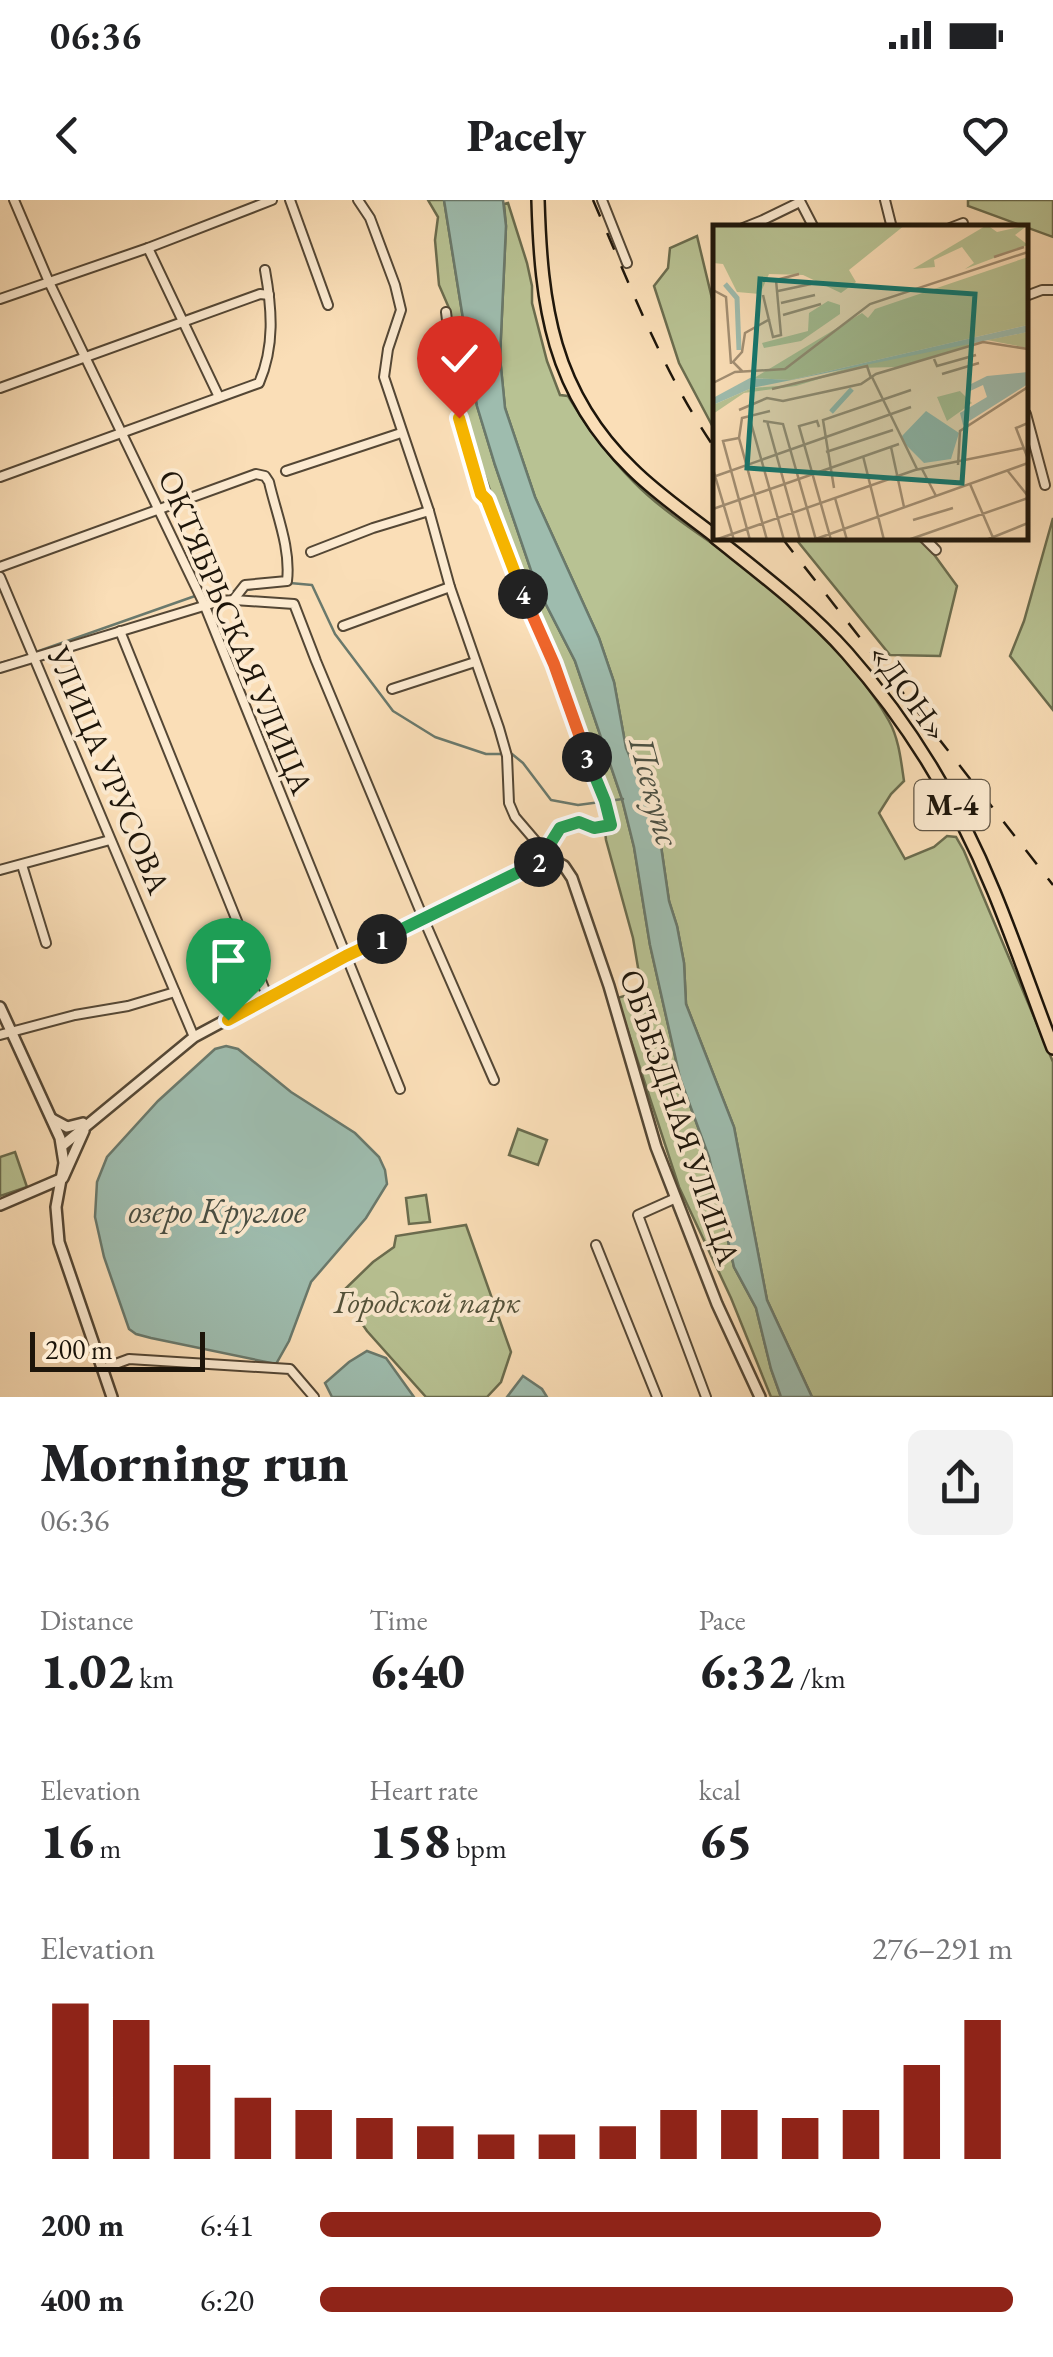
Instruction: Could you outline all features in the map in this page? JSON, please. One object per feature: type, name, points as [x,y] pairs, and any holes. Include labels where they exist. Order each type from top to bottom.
[{"type":"highway","name":"«ДОН»","points":[[538,200],[544,299],[554,342],[580,402],[632,470],[713,535]]},
{"type":"highway","name":"«ДОН»","points":[[720,540],[846,652],[910,735],[982,864],[1053,1048]]},
{"type":"highway","name":"«ДОН»","points":[[1026,976],[1053,1039]]},
{"type":"street","name":"ОКТЯБРЬСКАЯ УЛИЦА","points":[[14,200],[204,604],[400,1089]]},
{"type":"street","points":[[0,299],[272,200]]},
{"type":"street","points":[[290,200],[328,305]]},
{"type":"street","points":[[358,200],[370,218],[401,310],[388,349],[384,377],[508,756],[510,803],[515,817],[548,855]]},
{"type":"street","points":[[602,200],[628,263]]},
{"type":"street","points":[[885,200],[891,225]]},
{"type":"street","points":[[751,225],[800,201],[812,225]]},
{"type":"street","points":[[958,225],[963,223]]},
{"type":"street","points":[[148,248],[220,397]]},
{"type":"street","points":[[0,476],[259,383],[267,365],[271,334],[272,310],[265,270]]},
{"type":"street","points":[[1028,295],[1053,290]]},
{"type":"street","points":[[0,388],[260,294],[270,295]]},
{"type":"street","points":[[62,1146],[194,1037],[548,855],[560,828],[579,822],[594,828],[611,825],[554,664],[487,500],[481,494],[459,418],[446,312]]},
{"type":"street","points":[[1028,422],[1044,485]]},
{"type":"street","points":[[286,472],[401,433]]},
{"type":"street","points":[[0,567],[256,474],[265,476],[269,482],[286,552],[287,581],[245,585],[234,600]]},
{"type":"street","points":[[311,552],[429,512]]},
{"type":"street","points":[[926,540],[936,550]]},
{"type":"street","name":"УЛИЦА УРУСОВА","points":[[0,577],[194,1037]]},
{"type":"street","points":[[343,626],[450,587]]},
{"type":"street","points":[[0,668],[204,604],[234,600],[294,604],[494,1080]]},
{"type":"street","points":[[120,630],[268,998]]},
{"type":"street","points":[[392,689],[475,662]]},
{"type":"street","points":[[0,870],[110,840]]},
{"type":"street","name":"ОБЪЕЗДНАЯ УЛИЦА","points":[[548,855],[564,866],[572,878],[609,986],[656,1147],[717,1304],[760,1397]]},
{"type":"street","points":[[22,866],[46,943]]},
{"type":"street","points":[[5,1033],[175,992]]},
{"type":"street","points":[[0,1007],[5,1033],[62,1146],[57,1232],[112,1397]]},
{"type":"street","points":[[51,1118],[70,1128],[91,1121]]},
{"type":"street","points":[[0,1205],[63,1178],[91,1121]]},
{"type":"street","points":[[676,1198],[638,1214],[706,1397]]},
{"type":"street","points":[[596,1245],[656,1397]]},
{"type":"street","points":[[102,1369],[129,1359],[290,1368],[314,1397]]},
{"type":"green space","points":[[428,200],[444,200],[477,406],[495,465],[536,585],[575,661],[622,799],[680,1078],[709,1157],[734,1267],[756,1308],[781,1397],[771,1397],[731,1298],[679,1187],[617,998],[642,991],[633,938],[606,840],[597,763],[558,659],[531,602],[472,441],[461,400],[449,308],[439,285],[435,240],[438,217]]},
{"type":"green space","points":[[968,200],[1053,200],[1053,237],[1028,225],[968,206]]},
{"type":"green space","points":[[508,203],[527,263],[532,303],[547,361],[560,395],[568,396],[606,451],[644,492],[796,610],[858,676],[889,721],[899,750],[904,781],[879,813],[905,859],[934,847],[947,836],[956,837],[964,851],[1053,1062],[1053,1397],[812,1397],[767,1300],[734,1127],[686,1004],[684,963],[660,839],[626,748],[614,682],[599,638],[535,497],[505,408],[500,358],[504,204]]},
{"type":"green space","points":[[697,236],[713,303],[713,427],[679,363],[654,286],[668,268],[670,248]]},
{"type":"green space","points":[[1053,518],[1053,710],[1010,656]]},
{"type":"green space","points":[[797,540],[923,540],[957,586],[940,656],[890,655]]},
{"type":"green space","points":[[518,1129],[547,1140],[538,1165],[509,1155]]},
{"type":"green space","points":[[15,1152],[27,1187],[0,1196],[0,1157]]},
{"type":"green space","points":[[426,1195],[430,1222],[409,1224],[406,1198]]},
{"type":"green space","name":"Городской парк","points":[[466,1225],[511,1352],[501,1382],[487,1397],[426,1397],[367,1331],[341,1293],[394,1247],[396,1236]]},
{"type":"water","points":[[444,200],[503,200],[506,226],[500,357],[505,408],[535,497],[599,638],[614,682],[626,748],[660,839],[684,963],[686,1004],[734,1127],[767,1300],[812,1397],[781,1397],[756,1308],[734,1267],[709,1157],[680,1078],[622,799],[575,661],[536,585],[477,406]]},
{"type":"water","name":"озеро Круглое","points":[[215,1049],[238,1049],[291,1092],[355,1133],[379,1157],[385,1170],[387,1184],[366,1218],[311,1282],[276,1364],[151,1338],[129,1329],[104,1257],[95,1217],[97,1182],[107,1157],[158,1101]]},
{"type":"water","points":[[367,1351],[386,1358],[414,1397],[332,1397],[325,1383]]},
{"type":"water","points":[[523,1376],[542,1389],[547,1397],[507,1397]]},
{"type":"waterway","points":[[290,583],[312,585],[335,634],[393,711],[435,737],[486,754],[502,754]]},
{"type":"waterway","points":[[246,590],[272,586]]},
{"type":"waterway","points":[[209,592],[238,591]]},
{"type":"waterway","points":[[36,652],[195,596]]},
{"type":"waterway","points":[[0,663],[23,657]]},
{"type":"waterway","name":"Псекупс","points":[[512,754],[551,800],[578,805],[623,799]]},
{"type":"railway","points":[[593,200],[664,359],[713,445]]},
{"type":"railway","points":[[784,540],[1053,885]]},
{"type":"route","points":[[228,1020],[346,956],[535,862],[551,859],[545,852],[560,828],[579,822],[594,828],[611,825],[554,664],[487,500],[481,494],[459,418]]}]
